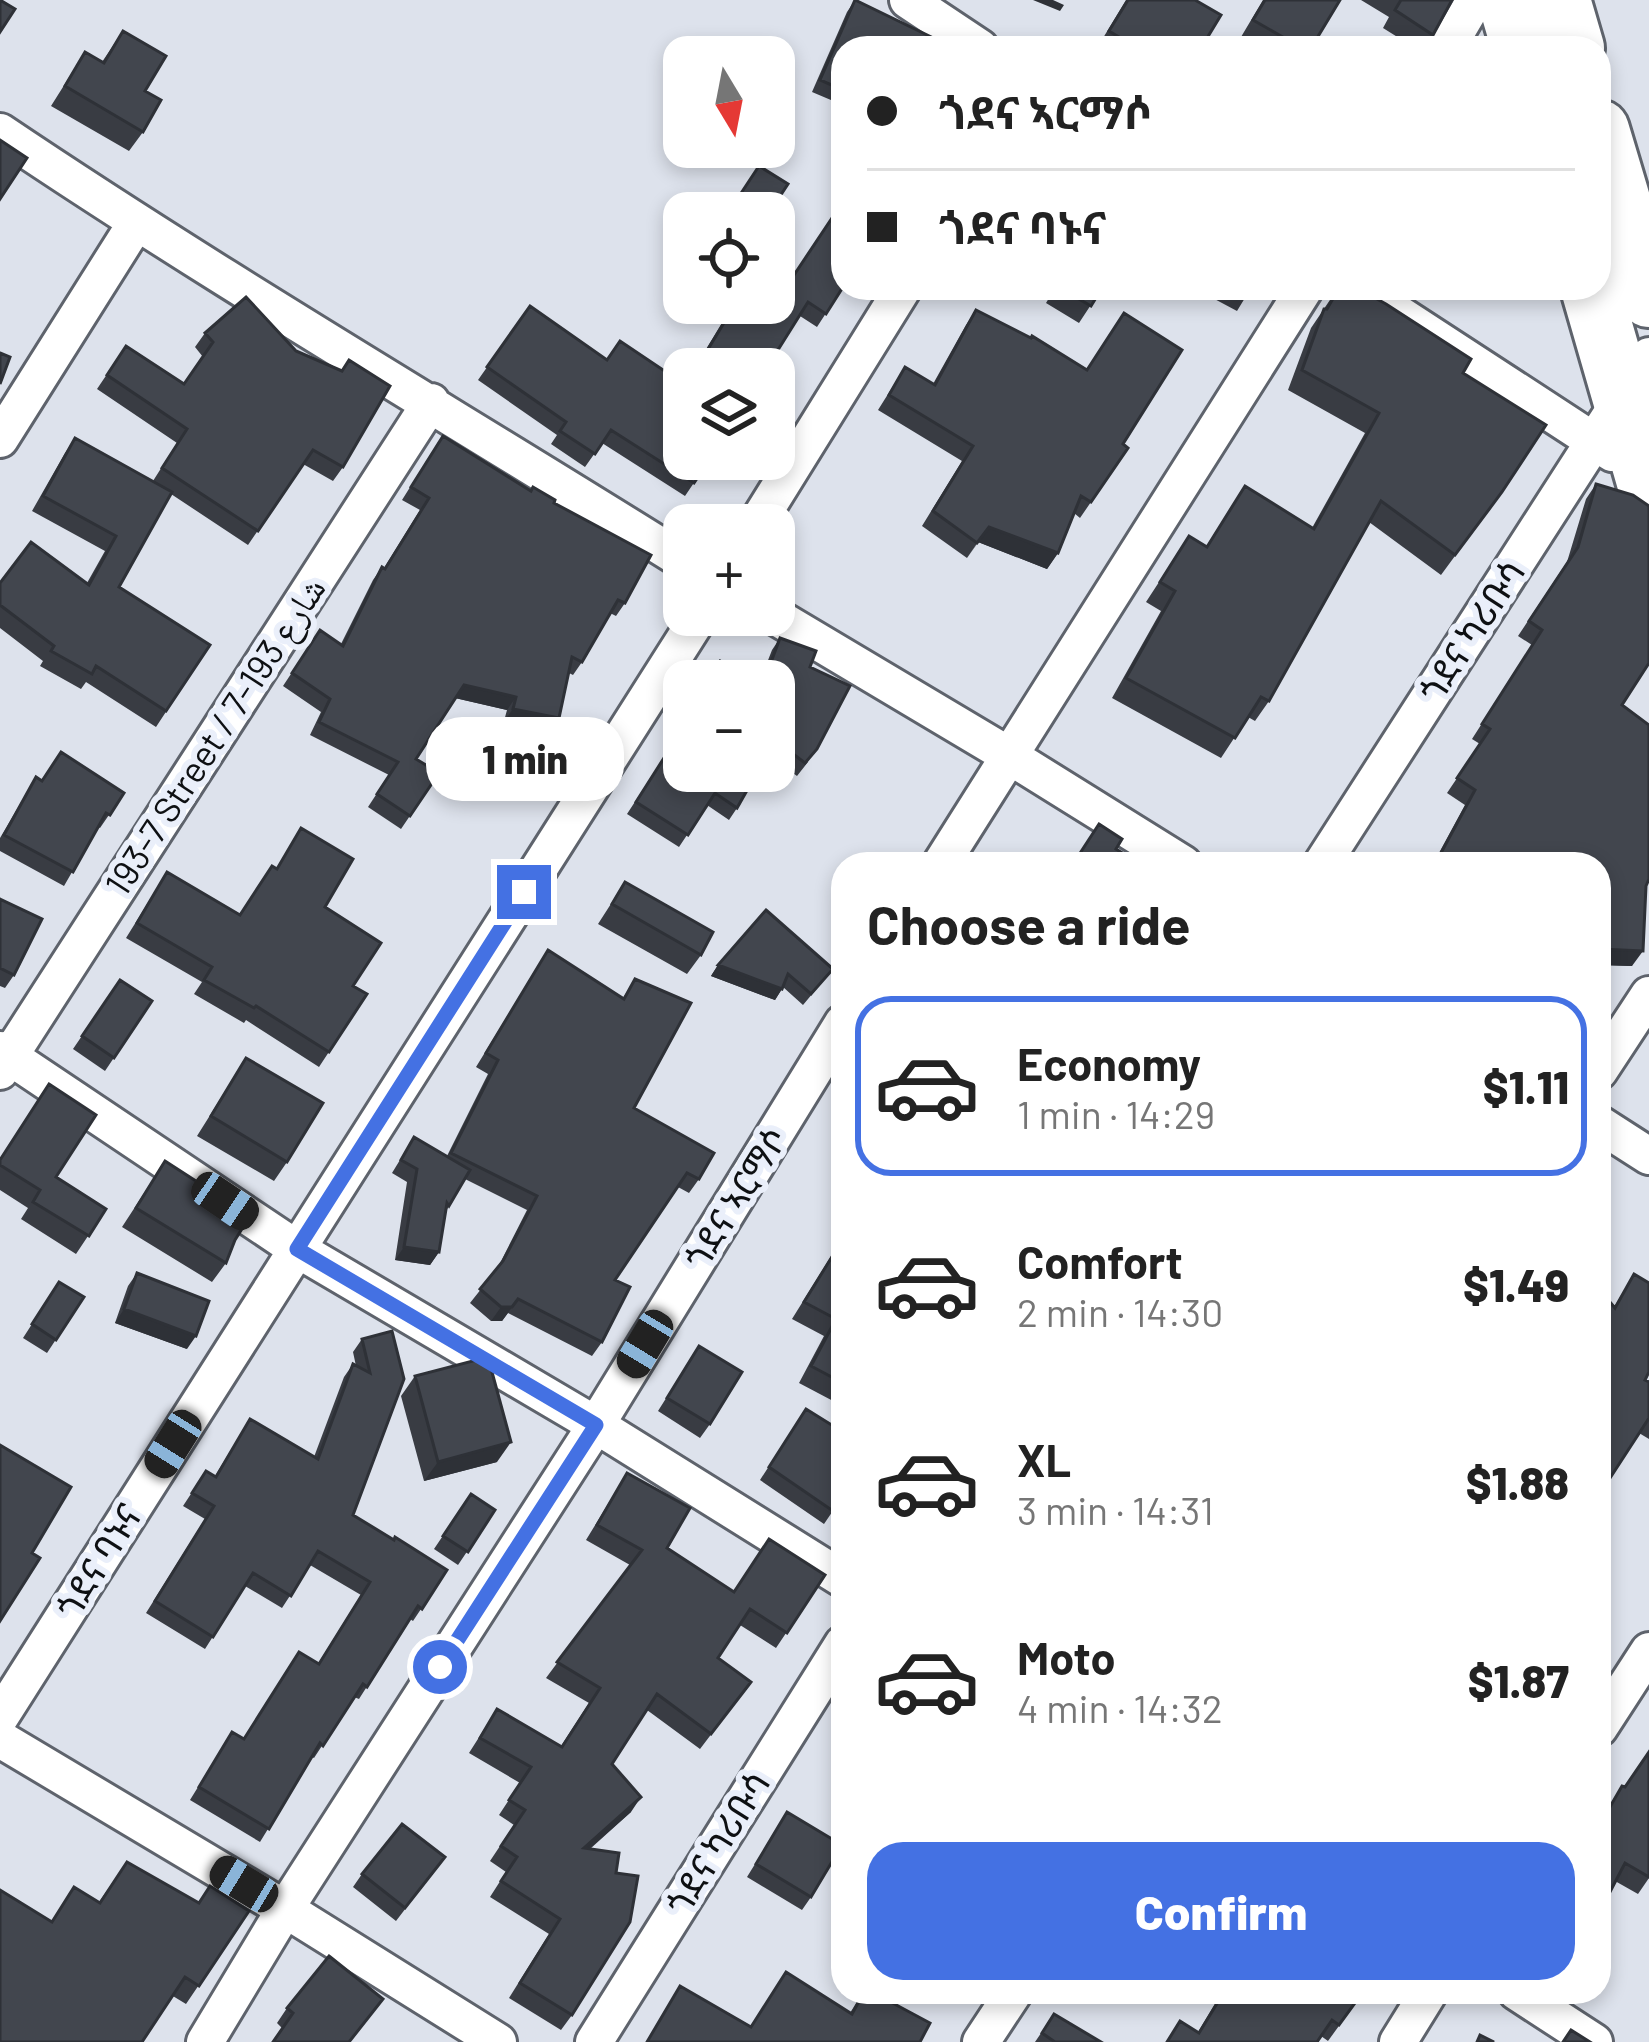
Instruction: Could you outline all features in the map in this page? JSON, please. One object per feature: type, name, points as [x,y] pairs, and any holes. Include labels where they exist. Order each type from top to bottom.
[{"type":"highway","points":[[1508,0],[1518,36]]},
{"type":"highway","points":[[1560,0],[1570,36]]},
{"type":"highway","points":[[1611,170],[1649,297]]},
{"type":"highway","points":[[1594,300],[1648,480]]},
{"type":"street","points":[[908,0],[962,36]]},
{"type":"street","points":[[1454,36],[1475,0]]},
{"type":"street","points":[[0,132],[136,223],[663,548]]},
{"type":"street","points":[[0,440],[136,223]]},
{"type":"street","points":[[769,504],[897,300]]},
{"type":"street","points":[[948,852],[1297,300]]},
{"type":"street","points":[[1388,300],[1622,398]]},
{"type":"street","name":"ጎደና ካሪቡሳ","points":[[1330,852],[1622,398]]},
{"type":"street","name":"193-7 Street / شارع 193-7","points":[[3,1059],[431,402]]},
{"type":"street","points":[[795,628],[1164,852]]},
{"type":"street","name":"ጎደና ባኑና","points":[[0,1717],[687,636]]},
{"type":"street","points":[[1611,1053],[1649,994]]},
{"type":"street","name":"ጎደና ኣርማሶ","points":[[205,2042],[285,1909],[596,1425],[831,1043]]},
{"type":"street","points":[[3,1059],[297,1249],[596,1425],[831,1572]]},
{"type":"street","points":[[1611,1132],[1649,1156]]},
{"type":"street","points":[[1611,1710],[1649,1651]]},
{"type":"street","name":"ጎደና ካሪቡሳ","points":[[594,2042],[831,1663]]},
{"type":"street","points":[[0,1739],[498,2042]]},
{"type":"street","points":[[981,2042],[1006,2004]]},
{"type":"street","points":[[1398,2042],[1422,2004]]},
{"type":"street","points":[[1535,2004],[1594,2042]]},
{"type":"building","points":[[0,0],[15,9],[0,32]]},
{"type":"building","points":[[855,0],[929,36],[839,36]]},
{"type":"building","points":[[1128,0],[1195,0],[1221,15],[1208,36],[1117,36],[1109,31]]},
{"type":"building","points":[[1265,0],[1340,0],[1318,36],[1281,36],[1253,20]]},
{"type":"building","points":[[1401,0],[1452,0],[1433,35],[1395,10]]},
{"type":"building","points":[[123,31],[166,56],[145,91],[161,100],[143,132],[65,86],[85,52],[104,63]]},
{"type":"building","points":[[831,55],[831,85],[820,80]]},
{"type":"building","points":[[0,140],[27,158],[0,199]]},
{"type":"building","points":[[758,168],[788,184],[783,192],[742,192]]},
{"type":"building","points":[[831,220],[831,300],[835,300],[826,314],[808,302],[795,323],[795,274]]},
{"type":"building","points":[[246,297],[296,351],[342,371],[349,360],[390,386],[343,467],[313,450],[258,531],[162,468],[187,429],[107,375],[126,346],[184,384],[213,342],[205,333]]},
{"type":"building","points":[[1332,300],[1379,300],[1471,359],[1463,373],[1546,425],[1455,555],[1381,501],[1269,701],[1261,697],[1235,738],[1126,678],[1175,591],[1160,582],[1189,536],[1207,547],[1245,486],[1314,529],[1379,413],[1302,370]]},
{"type":"building","points":[[530,306],[607,360],[620,341],[663,370],[663,463],[611,430],[595,454],[560,431],[566,422],[487,367]]},
{"type":"building","points":[[976,310],[1032,336],[1087,370],[1124,313],[1182,350],[1123,444],[1128,448],[1091,502],[1081,496],[1058,553],[989,527],[977,543],[933,511],[973,446],[889,395],[905,367],[935,385]]},
{"type":"building","points":[[723,324],[794,324],[779,348],[709,348]]},
{"type":"building","points":[[0,353],[10,357],[0,384]]},
{"type":"building","points":[[443,436],[531,491],[533,487],[651,555],[625,603],[618,600],[582,662],[572,657],[559,718],[513,709],[516,697],[464,685],[416,759],[439,773],[410,816],[377,794],[398,762],[319,722],[330,699],[292,673],[320,630],[343,646],[382,567],[385,569],[429,498],[411,487]]},
{"type":"building","points":[[75,438],[172,492],[119,587],[210,645],[166,711],[96,666],[92,674],[51,651],[54,646],[0,605],[0,583],[31,542],[89,585],[116,536],[43,496]]},
{"type":"building","points":[[1596,484],[1633,495],[1649,506],[1649,663],[1622,705],[1649,725],[1649,879],[1643,951],[1611,949],[1611,852],[1441,852],[1475,790],[1457,778],[1490,729],[1482,724],[1542,630],[1529,621],[1578,547]]},
{"type":"building","points":[[780,638],[816,651],[810,667],[850,686],[805,763],[795,755],[795,660],[772,660]]},
{"type":"building","points":[[61,752],[124,793],[110,815],[106,813],[73,872],[4,835],[36,777],[42,781]]},
{"type":"building","points":[[663,759],[663,792],[746,792],[737,808],[715,793],[688,835],[636,802]]},
{"type":"building","points":[[1099,824],[1122,839],[1116,849],[1121,852],[1081,852]]},
{"type":"building","points":[[301,828],[353,859],[325,907],[381,943],[353,986],[367,994],[329,1052],[204,980],[212,967],[137,923],[167,872],[240,915],[272,866],[277,869]]},
{"type":"building","points":[[625,882],[713,932],[701,955],[612,904]]},
{"type":"building","points":[[0,899],[42,919],[14,975],[0,968]]},
{"type":"building","points":[[766,910],[831,971],[811,994],[788,974],[782,989],[718,965]]},
{"type":"building","points":[[548,950],[624,999],[635,979],[691,1003],[634,1108],[714,1153],[699,1179],[687,1173],[615,1280],[630,1287],[602,1342],[518,1299],[512,1307],[501,1307],[480,1289],[503,1261],[537,1196],[451,1153],[498,1060],[486,1053]]},
{"type":"building","points":[[120,980],[152,1001],[114,1058],[82,1036]]},
{"type":"building","points":[[246,1058],[323,1103],[287,1162],[211,1116]]},
{"type":"building","points":[[49,1084],[96,1115],[56,1177],[106,1209],[89,1236],[33,1202],[40,1190],[0,1165]]},
{"type":"building","points":[[414,1137],[470,1170],[449,1206],[447,1203],[439,1252],[404,1247],[417,1169],[401,1160]]},
{"type":"building","points":[[165,1161],[250,1216],[226,1263],[136,1208]]},
{"type":"building","points":[[831,1258],[831,1316],[804,1302]]},
{"type":"building","points":[[137,1273],[209,1301],[196,1336],[124,1309]]},
{"type":"building","points":[[1634,1274],[1649,1283],[1649,1372],[1645,1380],[1649,1382],[1649,1418],[1611,1477],[1611,1303],[1615,1308]]},
{"type":"building","points":[[59,1282],[84,1297],[56,1340],[32,1324]]},
{"type":"building","points":[[831,1328],[831,1377],[811,1366]]},
{"type":"building","points":[[392,1331],[404,1379],[353,1515],[447,1570],[422,1609],[418,1606],[367,1687],[363,1684],[323,1746],[320,1743],[269,1829],[199,1787],[232,1732],[244,1739],[299,1652],[319,1664],[370,1582],[318,1551],[291,1596],[253,1573],[213,1637],[155,1601],[214,1506],[192,1493],[206,1471],[216,1477],[250,1419],[318,1459],[353,1364],[370,1373],[362,1339]]},
{"type":"building","points":[[699,1346],[742,1372],[710,1424],[667,1398]]},
{"type":"building","points":[[484,1358],[489,1361],[511,1442],[438,1462],[415,1376]]},
{"type":"building","points":[[806,1409],[831,1425],[831,1510],[769,1467]]},
{"type":"building","points":[[0,1445],[71,1487],[32,1553],[40,1558],[0,1621]]},
{"type":"building","points":[[627,1473],[690,1508],[667,1548],[734,1592],[769,1539],[825,1575],[787,1633],[750,1609],[718,1658],[751,1682],[711,1734],[657,1694],[612,1764],[641,1797],[584,1848],[619,1853],[616,1873],[638,1876],[630,1922],[572,2015],[520,1983],[560,1919],[501,1881],[517,1857],[501,1846],[525,1810],[509,1800],[531,1767],[480,1738],[497,1709],[562,1747],[600,1688],[557,1662],[642,1550],[597,1525]]},
{"type":"building","points":[[471,1494],[495,1510],[468,1552],[443,1536]]},
{"type":"building","points":[[1649,1752],[1649,1877],[1625,1863],[1611,1890],[1611,1805]]},
{"type":"building","points":[[787,1812],[831,1838],[831,1863],[811,1897],[756,1864]]},
{"type":"building","points":[[402,1824],[445,1857],[405,1908],[362,1874]]},
{"type":"building","points":[[127,1862],[199,1903],[210,1886],[249,1911],[199,1986],[185,1977],[142,2042],[0,2042],[0,1890],[52,1922],[74,1887],[100,1903]]},
{"type":"building","points":[[329,1956],[383,1999],[349,2042],[273,2042],[293,2013],[287,2008]]},
{"type":"building","points":[[786,1972],[852,2014],[857,2004],[894,2004],[930,2023],[920,2042],[647,2042],[680,1986],[751,2027]]},
{"type":"building","points":[[1217,2004],[1354,2004],[1339,2025],[1332,2020],[1317,2042],[1167,2042],[1180,2021],[1199,2033]]},
{"type":"building","points":[[1054,2014],[1101,2042],[1055,2042],[1042,2033]]},
{"type":"building","points":[[1571,2030],[1590,2042],[1563,2042]]},
{"type":"route","points":[[440,1667],[596,1425],[297,1249],[524,892]]}]
